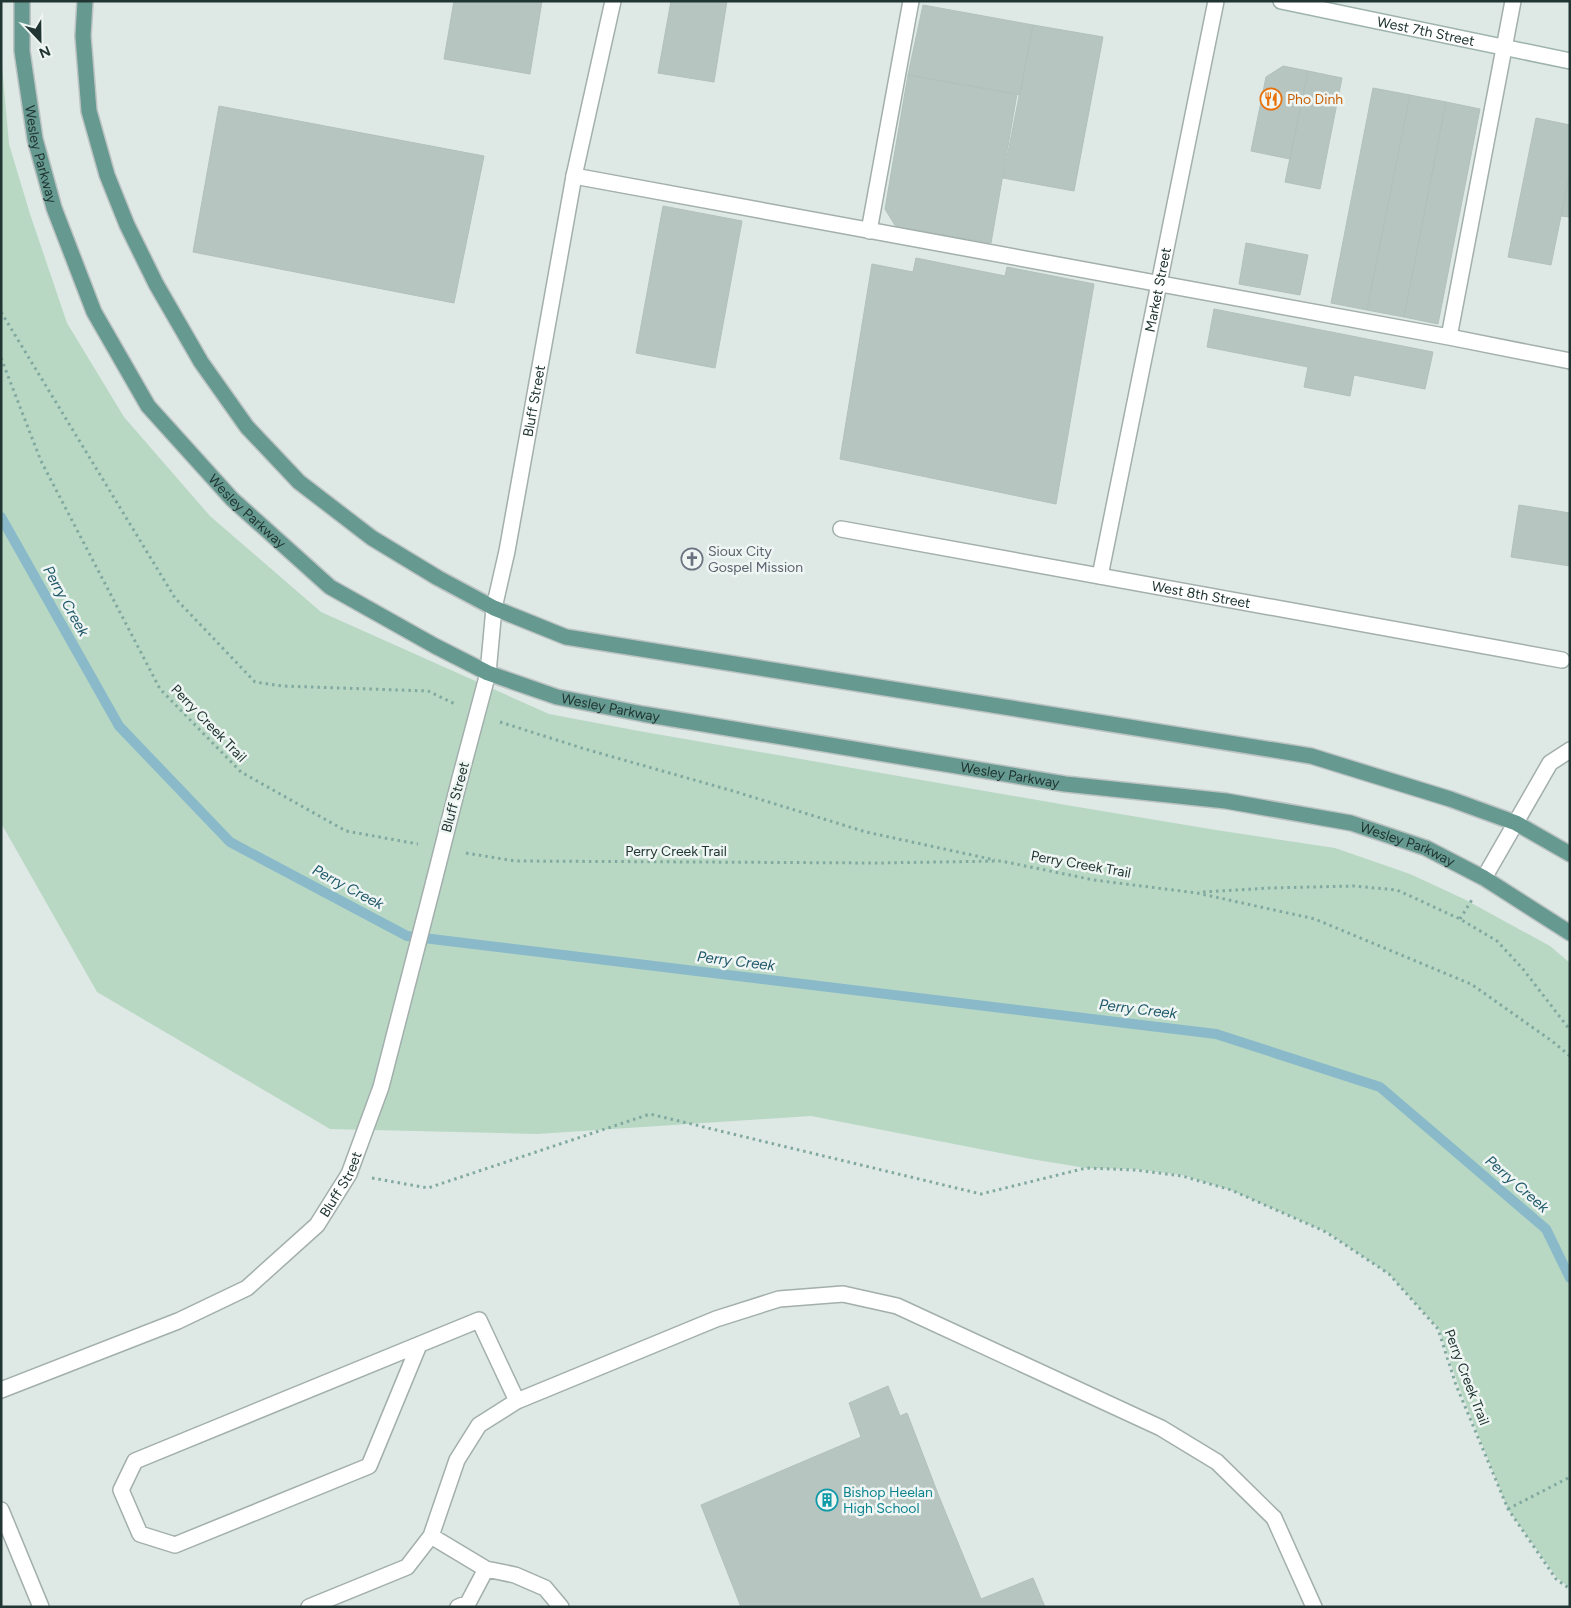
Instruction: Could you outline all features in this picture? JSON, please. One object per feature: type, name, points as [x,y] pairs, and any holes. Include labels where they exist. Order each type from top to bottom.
[{"type":"main road","name":"Wesley Parkway","points":[[22,1],[22,51],[34,140],[54,208],[94,312],[148,406],[232,500],[330,587],[434,646],[488,672],[557,697],[643,714],[1065,784],[1226,801],[1351,823],[1426,848],[1484,878],[1570,933]]},
{"type":"main road","points":[[85,1],[83,36],[89,112],[107,175],[127,225],[152,275],[201,362],[247,427],[299,482],[372,538],[438,578],[494,608],[566,637],[1311,756],[1450,799],[1516,823],[1570,854]]},
{"type":"street","name":"Bluff Street","points":[[1,1390],[178,1321],[247,1288],[317,1225],[349,1174],[381,1087],[488,672],[494,608],[507,551],[574,176],[614,1]]},
{"type":"street","points":[[869,231],[911,1]]},
{"type":"street","name":"Market Street","points":[[1100,576],[1216,1]]},
{"type":"street","name":"West 7th Street","points":[[1281,1],[1570,61]]},
{"type":"street","points":[[1449,337],[1513,1]]},
{"type":"street","points":[[574,176],[1570,361]]},
{"type":"street","name":"West 8th Street","points":[[841,529],[1566,657]]},
{"type":"street","points":[[1484,878],[1550,763],[1570,750]]},
{"type":"street","points":[[309,1607],[407,1566],[431,1536],[457,1460],[479,1425],[517,1401],[716,1319],[779,1299],[843,1294],[897,1306],[1161,1428],[1217,1462],[1274,1518],[1314,1607]]},
{"type":"street","points":[[419,1345],[369,1466],[175,1545],[140,1534],[121,1490],[135,1462],[479,1320],[517,1401]]},
{"type":"street","points":[[1,1510],[41,1607]]},
{"type":"street","points":[[431,1536],[486,1569],[515,1575],[545,1588],[561,1607]]},
{"type":"street","points":[[458,1607],[468,1602],[486,1569]]},
{"type":"path","points":[[1,312],[175,598],[255,682],[282,686],[428,691],[478,715],[585,750],[733,791],[866,832],[1001,861]]},
{"type":"path","name":"Perry Creek Trail","points":[[1,358],[41,461],[160,689],[241,772],[346,831],[421,844]]},
{"type":"path","name":"Perry Creek Trail","points":[[458,851],[515,861],[877,863],[1001,861],[1094,880],[1197,893],[1315,919],[1471,984],[1552,1041],[1570,1056]]},
{"type":"path","points":[[1197,893],[1270,888],[1354,886],[1397,890],[1460,919],[1497,941],[1523,970],[1570,1030]]},
{"type":"path","name":"Perry Creek Trail","points":[[349,1174],[428,1188],[650,1114],[981,1194],[1086,1168],[1134,1170],[1173,1175],[1223,1188],[1326,1232],[1388,1274],[1438,1329],[1456,1385],[1508,1510],[1556,1578],[1570,1588]]},
{"type":"path","points":[[1508,1510],[1570,1477]]},
{"type":"green space","points":[[1,55],[9,144],[30,214],[67,323],[124,417],[210,516],[321,612],[549,714],[1066,805],[1335,848],[1410,874],[1464,899],[1550,946],[1570,963],[1570,1588],[1557,1578],[1508,1509],[1458,1384],[1439,1329],[1389,1274],[1327,1232],[1231,1190],[1182,1175],[1135,1169],[1086,1168],[811,1116],[537,1134],[330,1129],[97,992],[1,823]]},
{"type":"building","points":[[454,1],[542,1],[530,74],[444,59]]},
{"type":"building","points":[[671,1],[727,1],[714,82],[658,73]]},
{"type":"building","points":[[923,5],[1033,25],[1020,95],[908,75]]},
{"type":"building","points":[[1033,25],[1103,37],[1074,191],[1003,178]]},
{"type":"building","points":[[1283,66],[1308,71],[1290,159],[1251,151],[1266,77]]},
{"type":"building","points":[[1308,71],[1342,78],[1320,189],[1285,182]]},
{"type":"building","points":[[908,75],[1017,94],[991,243],[896,227],[885,209]]},
{"type":"building","points":[[1373,88],[1410,95],[1367,310],[1331,303]]},
{"type":"building","points":[[1410,95],[1446,102],[1404,317],[1367,310]]},
{"type":"building","points":[[1446,102],[1480,109],[1438,324],[1404,317]]},
{"type":"building","points":[[219,106],[484,156],[454,303],[193,252]]},
{"type":"building","points":[[1536,118],[1570,125],[1570,172],[1551,265],[1508,257]]},
{"type":"building","points":[[1570,172],[1570,217],[1561,216]]},
{"type":"building","points":[[663,206],[742,221],[715,368],[636,353]]},
{"type":"building","points":[[1246,243],[1308,255],[1300,295],[1239,284]]},
{"type":"building","points":[[916,258],[1005,276],[1007,267],[1094,284],[1056,504],[840,459],[872,264],[913,272]]},
{"type":"building","points":[[1214,309],[1433,352],[1425,389],[1354,375],[1350,396],[1304,387],[1308,367],[1207,347]]},
{"type":"building","points":[[1519,505],[1570,513],[1570,566],[1511,557]]},
{"type":"building","name":"Bishop Heelan High School","points":[[888,1386],[900,1416],[907,1413],[981,1599],[1033,1578],[1045,1607],[741,1607],[701,1505],[861,1437],[849,1403]]},
{"type":"waterway","name":"Perry Creek","points":[[1,517],[119,726],[230,842],[407,936],[1216,1034],[1380,1087],[1546,1229],[1570,1278]]},
{"type":"place","name":"Pho Dinh","points":[[1271,99]]},
{"type":"place","name":"Sioux City Gospel Mission","points":[[692,559]]},
{"type":"place","name":"Bishop Heelan High School","points":[[827,1500]]}]
